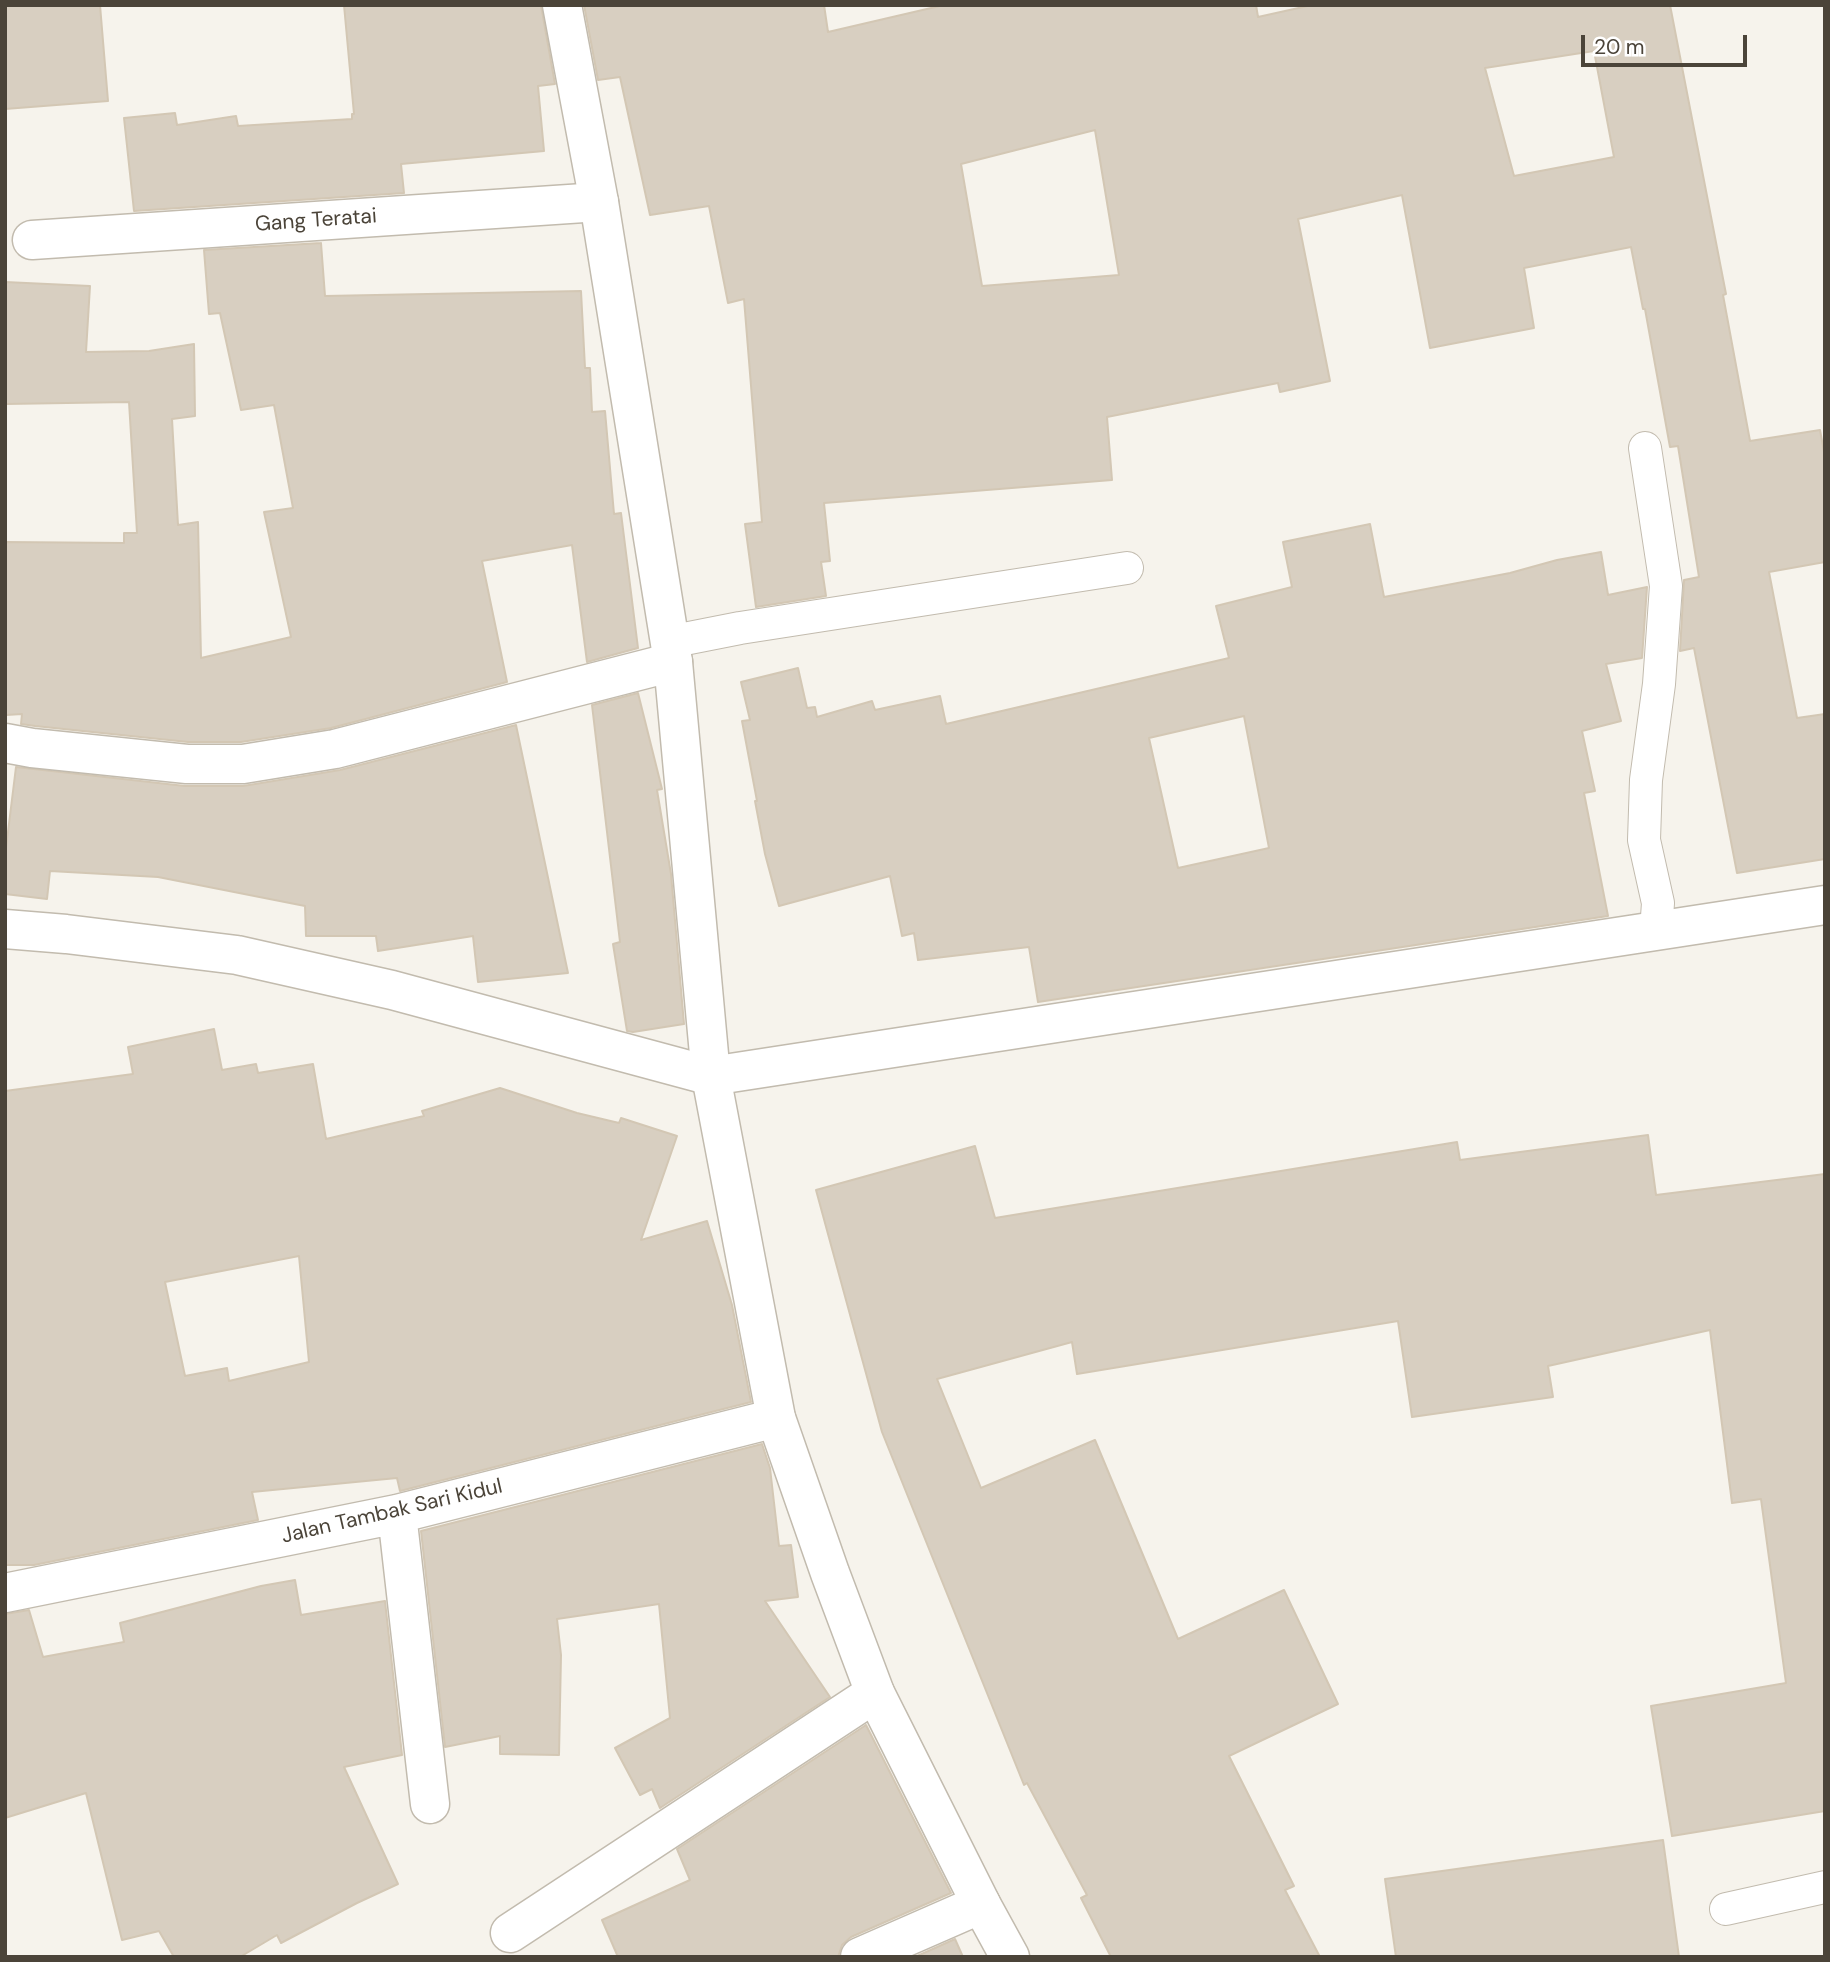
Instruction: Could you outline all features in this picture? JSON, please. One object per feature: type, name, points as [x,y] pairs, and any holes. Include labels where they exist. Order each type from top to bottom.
[{"type":"street","points":[[562,5],[599,202],[671,652],[711,1076],[776,1418],[875,1693],[1010,1957]]},
{"type":"street","name":"Gang Teratai","points":[[32,240],[599,202]]},
{"type":"street","points":[[5,743],[187,764],[243,764],[335,749],[671,652]]},
{"type":"street","points":[[5,929],[237,955],[392,990],[711,1076],[1825,905]]},
{"type":"street","name":"Jalan Tambak Sari Kidul","points":[[5,1593],[397,1514],[776,1418]]},
{"type":"street","points":[[397,1514],[430,1804]]},
{"type":"street","points":[[510,1933],[875,1693]]},
{"type":"street","points":[[860,1957],[981,1904]]},
{"type":"lane","points":[[1645,448],[1666,586],[1659,684],[1645,792],[1644,840],[1658,903],[1656,931]]},
{"type":"lane","points":[[671,652],[740,628],[1127,568]]},
{"type":"lane","points":[[1726,1909],[1825,1886]]},
{"type":"building","points":[[5,5],[100,5],[108,101],[5,109]]},
{"type":"building","points":[[344,5],[541,5],[555,84],[538,86],[544,151],[401,164],[404,193],[134,211],[124,118],[175,113],[177,125],[236,116],[238,126],[352,119],[354,114]]},
{"type":"building","points":[[584,5],[824,5],[828,32],[944,5],[1256,5],[1258,17],[1312,5],[1670,5],[1726,294],[1723,295],[1750,441],[1820,430],[1825,457],[1825,562],[1769,572],[1797,718],[1825,714],[1825,859],[1737,873],[1694,648],[1680,651],[1684,580],[1699,577],[1678,446],[1670,447],[1631,247],[1524,268],[1534,328],[1430,348],[1402,195],[1298,219],[1330,381],[1280,392],[1278,383],[1107,417],[1112,480],[824,503],[830,561],[821,562],[826,596],[756,607],[745,524],[762,522],[744,299],[728,303],[709,206],[650,215],[620,77],[598,80]],"holes":[[[1594,51],[1614,157],[1514,176],[1485,68]],[[1095,130],[1119,275],[982,286],[961,164]]]},
{"type":"building","points":[[321,243],[325,296],[581,291],[585,368],[590,368],[592,412],[605,411],[614,514],[621,513],[638,648],[587,662],[572,545],[482,561],[507,682],[331,728],[241,742],[188,742],[35,726],[21,724],[22,714],[6,715],[5,542],[124,543],[124,533],[137,533],[129,402],[5,404],[5,282],[90,286],[86,352],[149,351],[194,344],[195,416],[172,419],[178,525],[198,522],[201,658],[291,637],[264,512],[293,508],[274,405],[241,410],[220,313],[209,314],[204,250]]},
{"type":"building","points":[[1370,524],[1384,597],[1601,552],[1608,595],[1647,587],[1642,658],[1606,664],[1621,721],[1582,731],[1595,791],[1584,793],[1608,916],[1038,1002],[1029,947],[918,960],[914,933],[902,936],[890,876],[779,906],[755,801],[742,721],[750,720],[741,682],[798,668],[807,708],[815,707],[817,717],[872,701],[875,710],[940,696],[946,724],[1229,658],[1216,606],[1292,587],[1283,542]],"holes":[[[1244,716],[1269,848],[1178,868],[1149,738]]]},
{"type":"building","points":[[638,693],[662,789],[657,790],[671,874],[684,1024],[633,1032],[627,1031],[613,944],[620,942],[592,705]]},
{"type":"building","points":[[516,725],[568,973],[478,982],[473,936],[378,951],[376,936],[306,936],[305,906],[158,877],[50,871],[47,899],[5,894],[5,856],[16,767],[185,786],[243,786],[340,770]]},
{"type":"building","points":[[214,1029],[222,1070],[256,1064],[258,1073],[313,1064],[326,1139],[424,1116],[422,1111],[500,1088],[577,1113],[619,1123],[621,1118],[677,1136],[641,1240],[707,1221],[732,1305],[751,1402],[400,1491],[397,1478],[252,1492],[258,1520],[34,1565],[5,1565],[5,1091],[133,1074],[128,1047]],"holes":[[[299,1256],[309,1362],[229,1381],[227,1368],[185,1376],[165,1282]]]},
{"type":"building","points":[[1648,1135],[1656,1195],[1825,1174],[1825,1811],[1672,1836],[1651,1706],[1786,1683],[1761,1499],[1732,1503],[1710,1330],[1548,1366],[1553,1397],[1412,1417],[1398,1321],[1077,1374],[1072,1342],[937,1379],[981,1488],[1095,1440],[1178,1639],[1284,1590],[1338,1704],[1229,1756],[1294,1886],[1285,1890],[1320,1957],[1111,1957],[1081,1898],[1087,1895],[1027,1783],[1024,1785],[882,1432],[816,1190],[975,1146],[995,1218],[1457,1142],[1460,1160]]},
{"type":"building","points":[[762,1444],[770,1468],[779,1546],[791,1545],[798,1597],[765,1601],[830,1697],[660,1808],[652,1789],[640,1795],[615,1748],[670,1718],[659,1604],[557,1619],[561,1655],[559,1755],[500,1754],[500,1736],[445,1747],[421,1531]]},
{"type":"building","points":[[295,1580],[301,1615],[385,1601],[402,1755],[344,1767],[398,1884],[281,1943],[277,1935],[240,1957],[174,1957],[159,1931],[122,1940],[86,1793],[5,1818],[5,1614],[29,1610],[43,1657],[124,1642],[120,1623],[261,1586]]},
{"type":"building","points":[[866,1725],[951,1893],[851,1937],[842,1945],[838,1957],[618,1957],[602,1920],[690,1880],[677,1849]]},
{"type":"building","points":[[1663,1840],[1679,1957],[1396,1957],[1385,1879]]},
{"type":"building","points":[[955,1939],[963,1957],[915,1957]]}]
